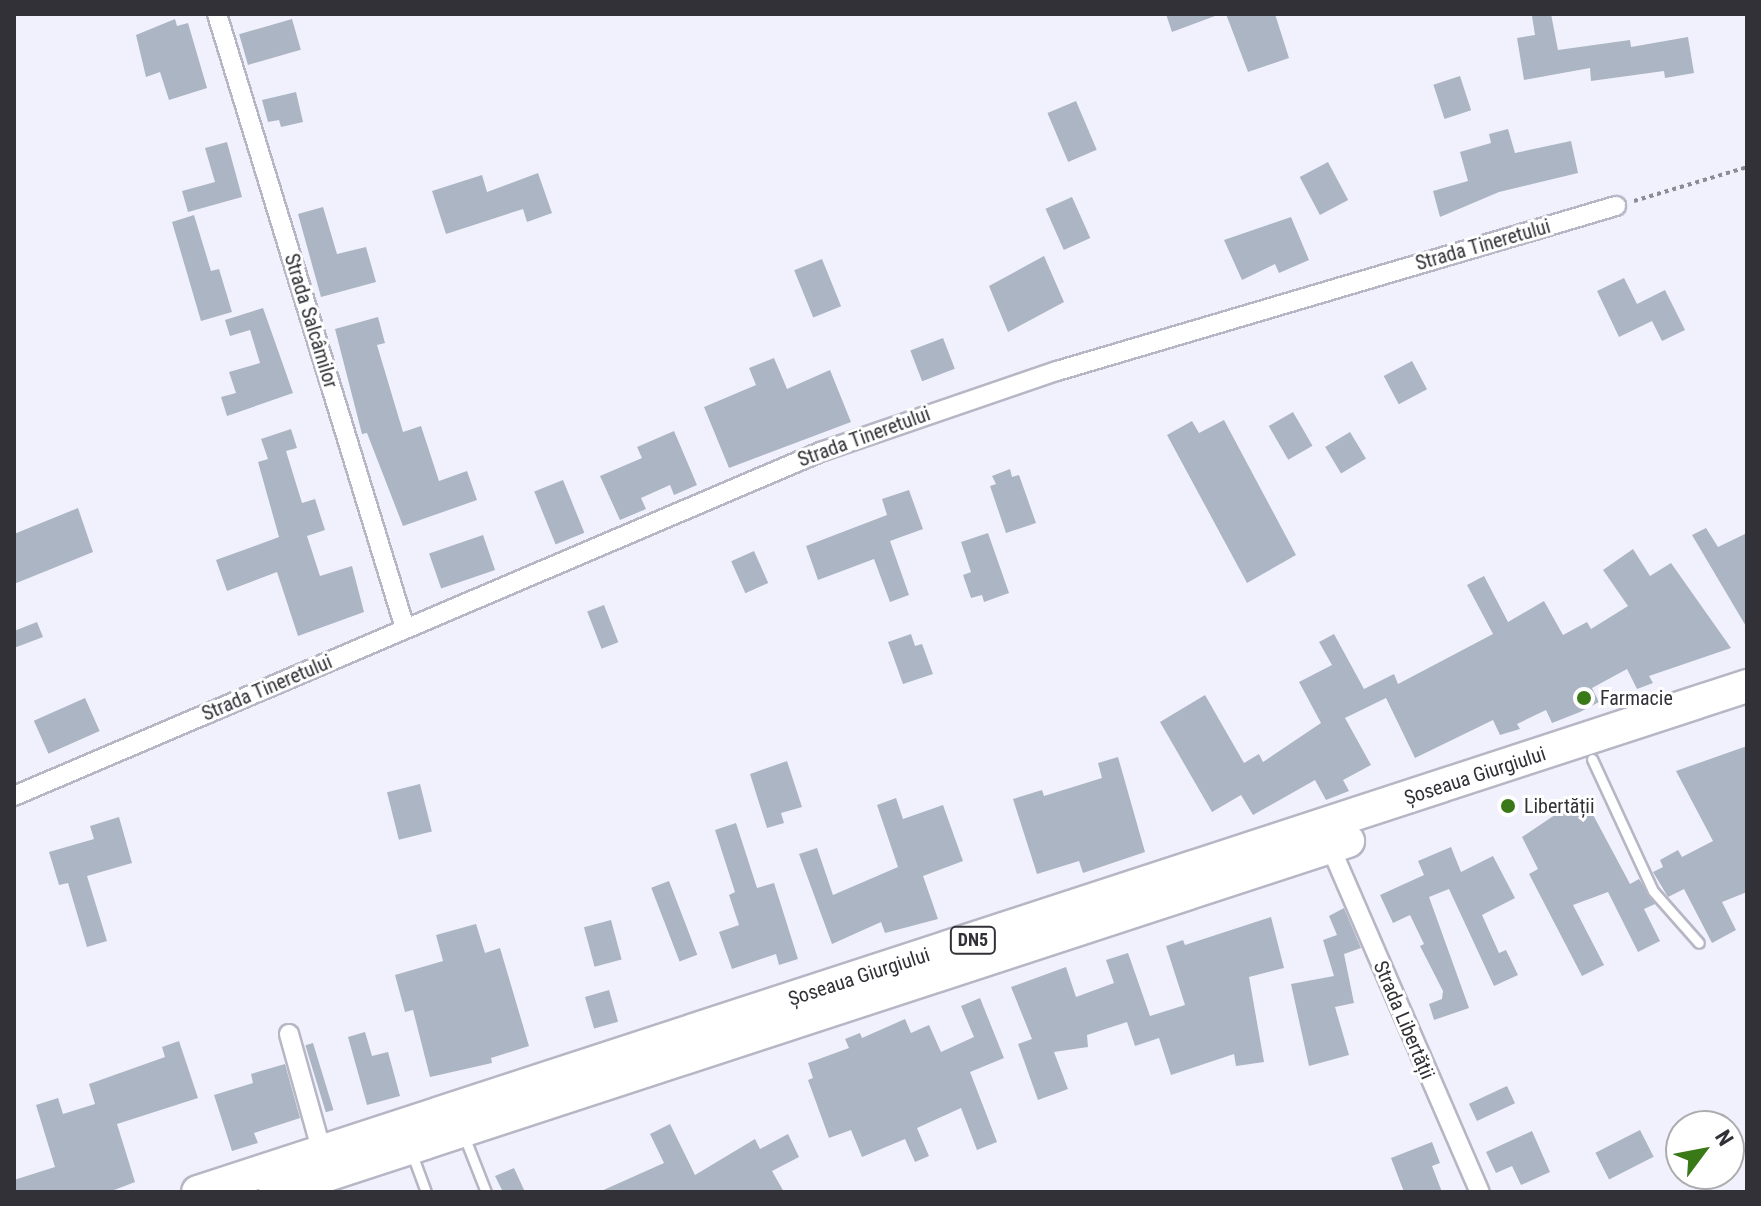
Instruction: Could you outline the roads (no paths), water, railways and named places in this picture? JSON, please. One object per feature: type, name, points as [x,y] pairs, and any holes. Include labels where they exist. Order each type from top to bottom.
[{"type":"highway","name":"Șoseaua Giurgiului","points":[[198,1192],[1747,686]]},
{"type":"highway","name":"Șoseaua Giurgiului","points":[[275,1192],[1747,708]]},
{"type":"street","name":"Strada Salcâmilor","points":[[217,14],[405,628]]},
{"type":"street","name":"Strada Tineretului","points":[[14,796],[823,451],[932,411],[1616,206]]},
{"type":"street","name":"Strada Libertății","points":[[1330,846],[1480,1192]]},
{"type":"street","points":[[289,1034],[322,1152]]},
{"type":"lane","points":[[1592,759],[1653,891],[1699,943]]},
{"type":"lane","points":[[462,1131],[486,1192]]},
{"type":"lane","points":[[411,1148],[426,1192]]},
{"type":"place","name":"Farmacie","points":[[1584,698]]},
{"type":"place","name":"Libertății","points":[[1508,806]]}]
